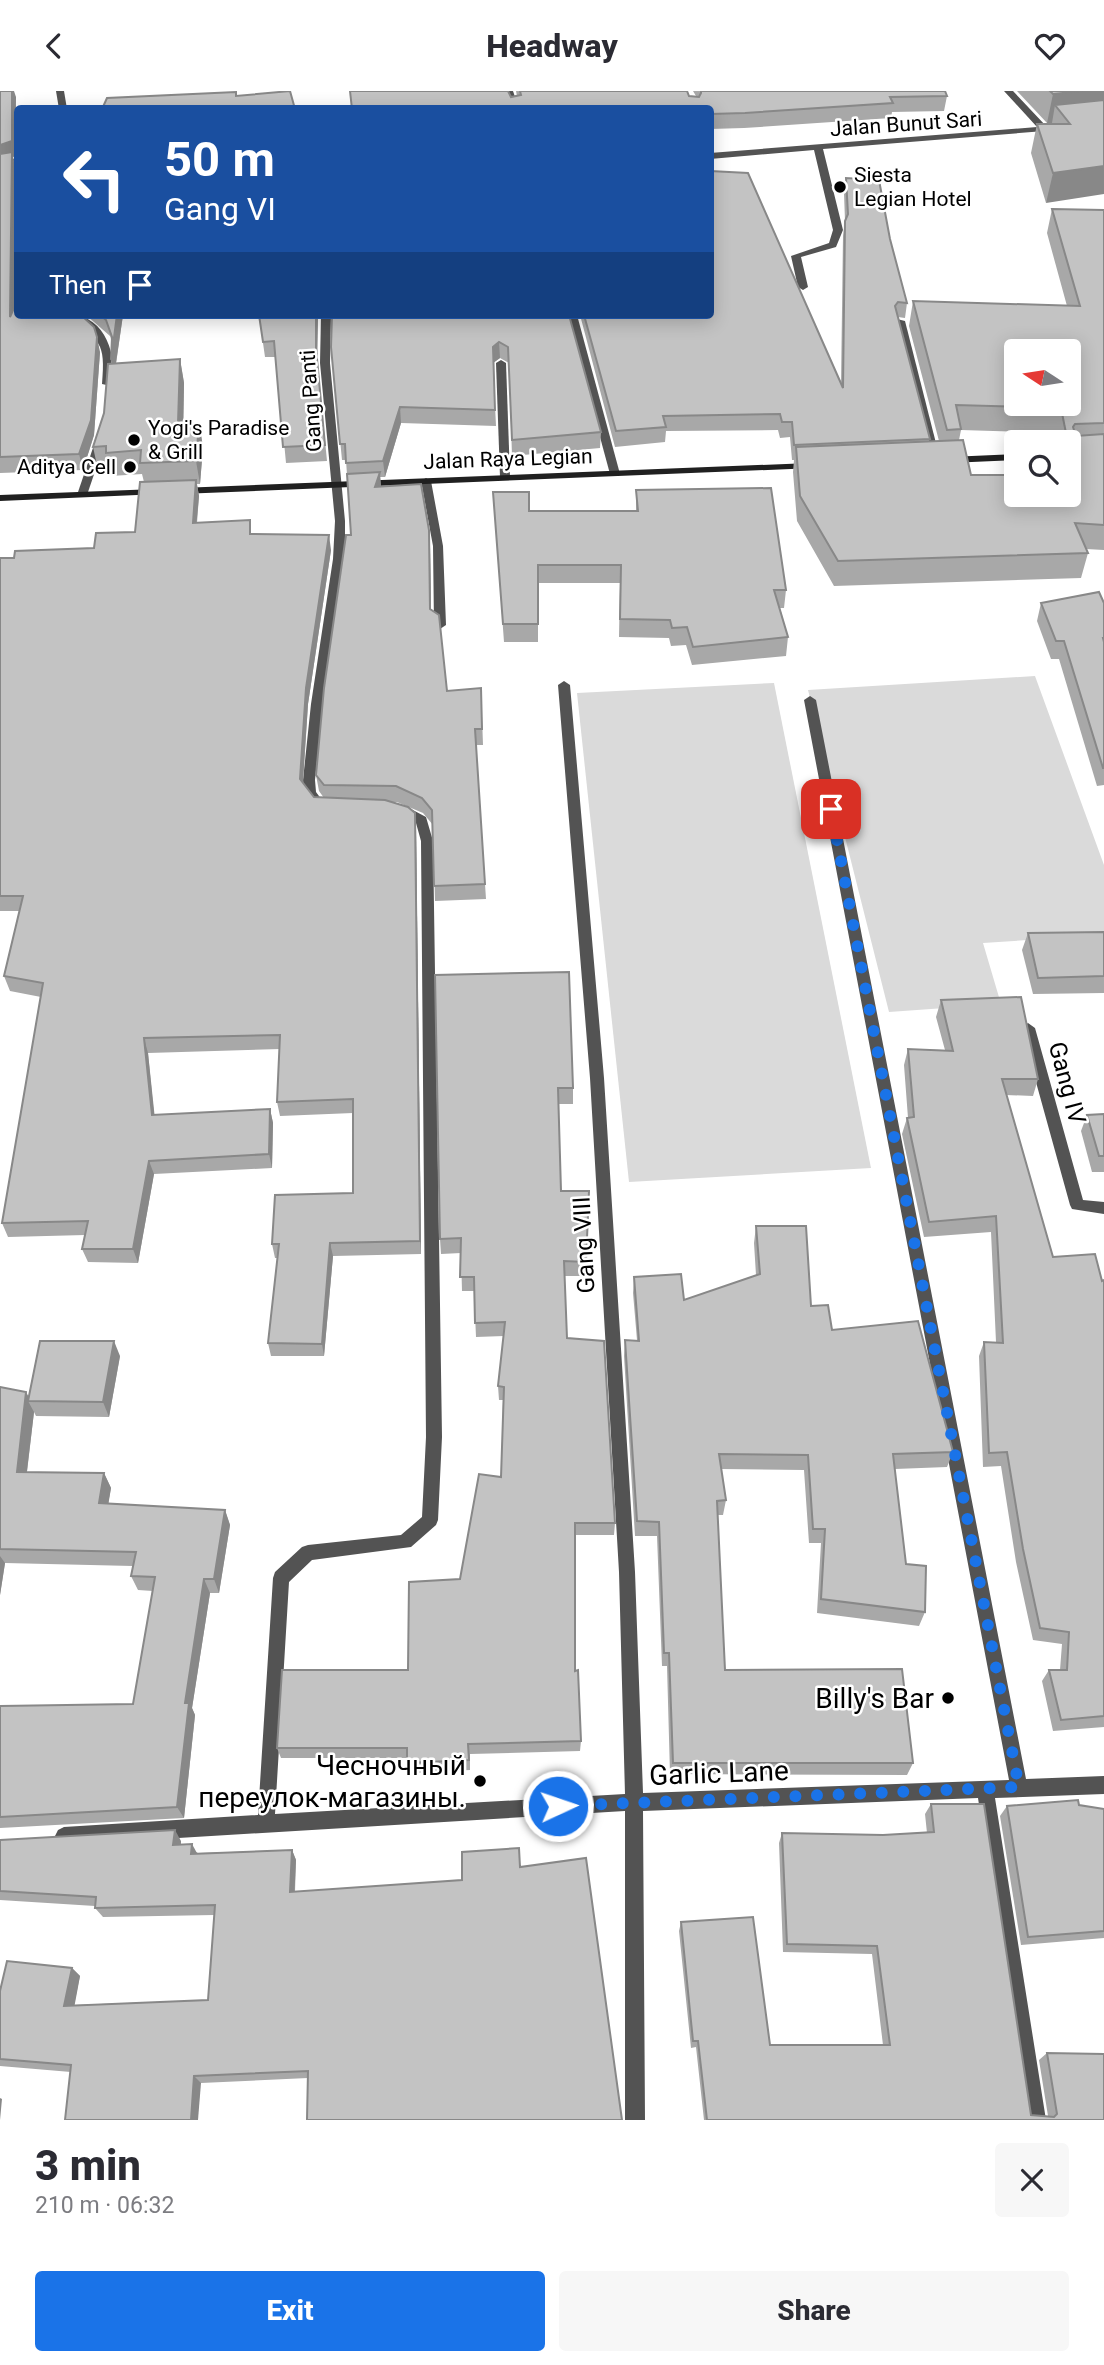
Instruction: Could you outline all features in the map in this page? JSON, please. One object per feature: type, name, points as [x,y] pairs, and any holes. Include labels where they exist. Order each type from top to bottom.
[{"type":"main road","points":[[922,461],[1004,458]]},
{"type":"main road","name":"Jalan Raya Legian","points":[[0,498],[824,465]]},
{"type":"street","points":[[1008,91],[1044,129]]},
{"type":"street","name":"Jalan Bunut Sari","points":[[714,155],[1068,127]]},
{"type":"street","points":[[803,287],[796,256],[833,245],[838,230],[818,148]]},
{"type":"street","points":[[81,319],[105,340],[108,352],[106,400]]},
{"type":"street","name":"Gang Panti","points":[[326,319],[325,363],[340,521],[339,559],[317,704],[309,780],[314,801],[321,807],[340,809]]},
{"type":"street","points":[[573,319],[615,474]]},
{"type":"street","points":[[900,321],[936,461]]},
{"type":"street","points":[[501,363],[505,477]]},
{"type":"street","points":[[82,495],[102,436],[103,424]]},
{"type":"street","points":[[426,481],[438,546],[440,625]]},
{"type":"street","name":"Gang VIII","points":[[564,685],[597,1078],[627,1572],[634,1802],[635,2120]]},
{"type":"street","points":[[810,700],[1019,1787]]},
{"type":"street","points":[[266,1823],[281,1578],[308,1553],[405,1542],[430,1520],[434,1423],[427,841],[422,820],[405,811],[381,809]]},
{"type":"street","name":"Gang IV","points":[[1028,1028],[1077,1205],[1104,1208]]},
{"type":"street","name":"Garlic Lane","points":[[49,1837],[634,1802],[1104,1785]]},
{"type":"street","points":[[985,1789],[1036,2120]]},
{"type":"shaded area","points":[[1035,676],[1104,865],[1104,935],[983,943],[1001,1004],[889,1012],[808,690]]},
{"type":"shaded area","points":[[774,683],[871,1168],[629,1182],[577,693]]},
{"type":"building","points":[[0,91],[12,91],[12,141],[0,145]]},
{"type":"building","points":[[290,91],[294,105],[104,105],[107,98],[236,92],[236,96]]},
{"type":"building","points":[[350,91],[508,91],[511,97],[521,95],[520,91],[687,91],[689,96],[699,97],[701,91],[945,91],[947,96],[890,97],[893,103],[714,114],[714,105],[352,105]]},
{"type":"building","points":[[1050,91],[1082,91],[1053,94]]},
{"type":"building","points":[[1104,100],[1104,166],[1053,173],[1037,124],[1070,124],[1055,105]]},
{"type":"building","points":[[12,152],[10,317],[14,308],[14,319],[85,319],[94,327],[97,337],[91,420],[79,454],[0,457],[0,154]]},
{"type":"building","points":[[714,171],[748,173],[843,388],[845,221],[848,214],[846,178],[879,180],[890,239],[907,303],[898,302],[895,306],[930,439],[794,445],[792,422],[782,422],[780,414],[663,416],[666,427],[616,431],[585,319],[714,319]]},
{"type":"building","points":[[1052,209],[1104,210],[1104,423],[1075,424],[1074,430],[1065,430],[1063,417],[1082,417],[1082,339],[1004,339],[1004,406],[956,405],[961,429],[947,430],[913,301],[1080,306]]},
{"type":"building","points":[[116,319],[111,360],[112,337],[106,320]]},
{"type":"building","points":[[260,319],[316,319],[325,445],[283,447],[274,341],[263,342]]},
{"type":"building","points":[[332,319],[570,319],[601,432],[512,440],[508,347],[499,342],[493,347],[495,410],[400,407],[383,461],[346,463],[345,444],[340,444],[331,347]]},
{"type":"building","points":[[180,359],[178,424],[199,423],[196,461],[140,463],[141,450],[106,453],[106,446],[93,447],[104,413],[108,364]]},
{"type":"building","points":[[1104,434],[1104,525],[1075,523],[1088,553],[838,561],[800,496],[796,447],[963,440],[971,475],[1004,475],[1004,507],[1081,507],[1081,436]]},
{"type":"building","points":[[380,472],[375,487],[421,484],[429,530],[430,609],[439,615],[447,691],[481,688],[482,729],[475,729],[485,884],[434,886],[432,810],[422,798],[396,786],[324,785],[316,775],[324,688],[346,535],[351,535],[347,474]]},
{"type":"building","points":[[196,480],[193,523],[250,520],[250,534],[329,535],[306,688],[300,779],[314,797],[385,800],[408,807],[415,813],[420,1241],[330,1243],[322,1344],[268,1343],[279,1244],[272,1244],[275,1195],[353,1193],[353,1099],[277,1102],[280,1035],[144,1038],[152,1115],[270,1109],[269,1154],[149,1161],[133,1249],[82,1249],[88,1221],[2,1223],[43,983],[4,976],[23,896],[0,896],[0,558],[14,558],[15,551],[94,548],[96,533],[135,532],[140,482]]},
{"type":"building","points":[[771,488],[786,590],[774,590],[788,637],[693,647],[687,627],[672,628],[670,620],[620,619],[621,565],[538,565],[538,624],[503,624],[493,492],[529,492],[529,511],[638,511],[636,490]]},
{"type":"building","points":[[1099,592],[1104,603],[1104,768],[1064,641],[1056,641],[1041,603]]},
{"type":"building","points":[[1104,932],[1104,976],[1038,978],[1028,933]]},
{"type":"building","points":[[569,972],[573,1088],[558,1088],[561,1191],[589,1191],[586,1262],[564,1261],[567,1338],[604,1341],[615,1523],[575,1523],[575,1671],[578,1670],[581,1741],[468,1744],[469,1760],[407,1763],[407,1748],[277,1748],[282,1670],[408,1670],[409,1582],[460,1579],[479,1474],[501,1477],[504,1387],[498,1386],[505,1322],[475,1323],[474,1277],[460,1277],[461,1238],[440,1239],[435,975]]},
{"type":"building","points":[[1021,997],[1038,1079],[1002,1079],[1053,1257],[1095,1254],[1102,1281],[1104,1280],[1104,1716],[1061,1720],[1049,1670],[1067,1670],[1069,1632],[1040,1628],[1023,1549],[1007,1452],[989,1453],[984,1342],[1003,1343],[996,1216],[929,1222],[907,1118],[914,1117],[908,1049],[953,1051],[941,1000]]},
{"type":"building","points":[[1104,1114],[1104,1156],[1099,1156],[1087,1115]]},
{"type":"building","points":[[756,1226],[806,1226],[811,1306],[828,1305],[832,1330],[918,1321],[953,1452],[893,1454],[906,1564],[926,1566],[925,1612],[821,1599],[825,1529],[813,1529],[808,1455],[719,1454],[726,1500],[717,1501],[725,1670],[902,1669],[913,1763],[673,1763],[669,1653],[664,1653],[659,1522],[637,1521],[625,1340],[639,1341],[634,1277],[681,1274],[684,1300],[760,1274]]},
{"type":"building","points":[[40,1341],[114,1341],[103,1402],[28,1401]]},
{"type":"building","points":[[0,1387],[26,1392],[17,1472],[104,1473],[99,1503],[225,1510],[214,1579],[204,1579],[185,1703],[189,1703],[177,1807],[0,1817],[0,1706],[133,1704],[155,1577],[131,1576],[136,1552],[0,1549]]},
{"type":"building","points":[[1078,1800],[1079,1805],[1104,1809],[1104,1931],[1028,1937],[1007,1806]]},
{"type":"building","points":[[931,1804],[984,1804],[1031,2115],[1054,2117],[1057,2114],[1047,2053],[1104,2054],[1104,2120],[707,2120],[698,2041],[693,2041],[681,1922],[753,1917],[770,2045],[890,2045],[877,1946],[787,1944],[782,1833],[883,1835],[934,1832]]},
{"type":"building","points":[[175,1830],[173,1845],[192,1844],[191,1854],[292,1850],[290,1892],[462,1880],[462,1852],[519,1848],[520,1867],[586,1858],[622,2120],[307,2120],[308,2071],[194,2076],[191,2120],[65,2120],[71,2065],[0,2059],[0,1991],[7,1961],[72,1968],[64,2006],[208,2000],[215,1905],[95,1908],[96,1897],[0,1891],[0,1840]]},
{"type":"place","name":"Siesta Legian Hotel","points":[[840,187]]},
{"type":"place","name":"Yogi's Paradise & Grill","points":[[134,440]]},
{"type":"place","name":"Aditya Cell","points":[[130,467]]},
{"type":"place","name":"Billy's Bar","points":[[948,1698]]},
{"type":"place","name":"Чесночный переулок-магазины.","points":[[480,1781]]},
{"type":"route","points":[[558,1806],[1019,1787],[831,809]]}]
